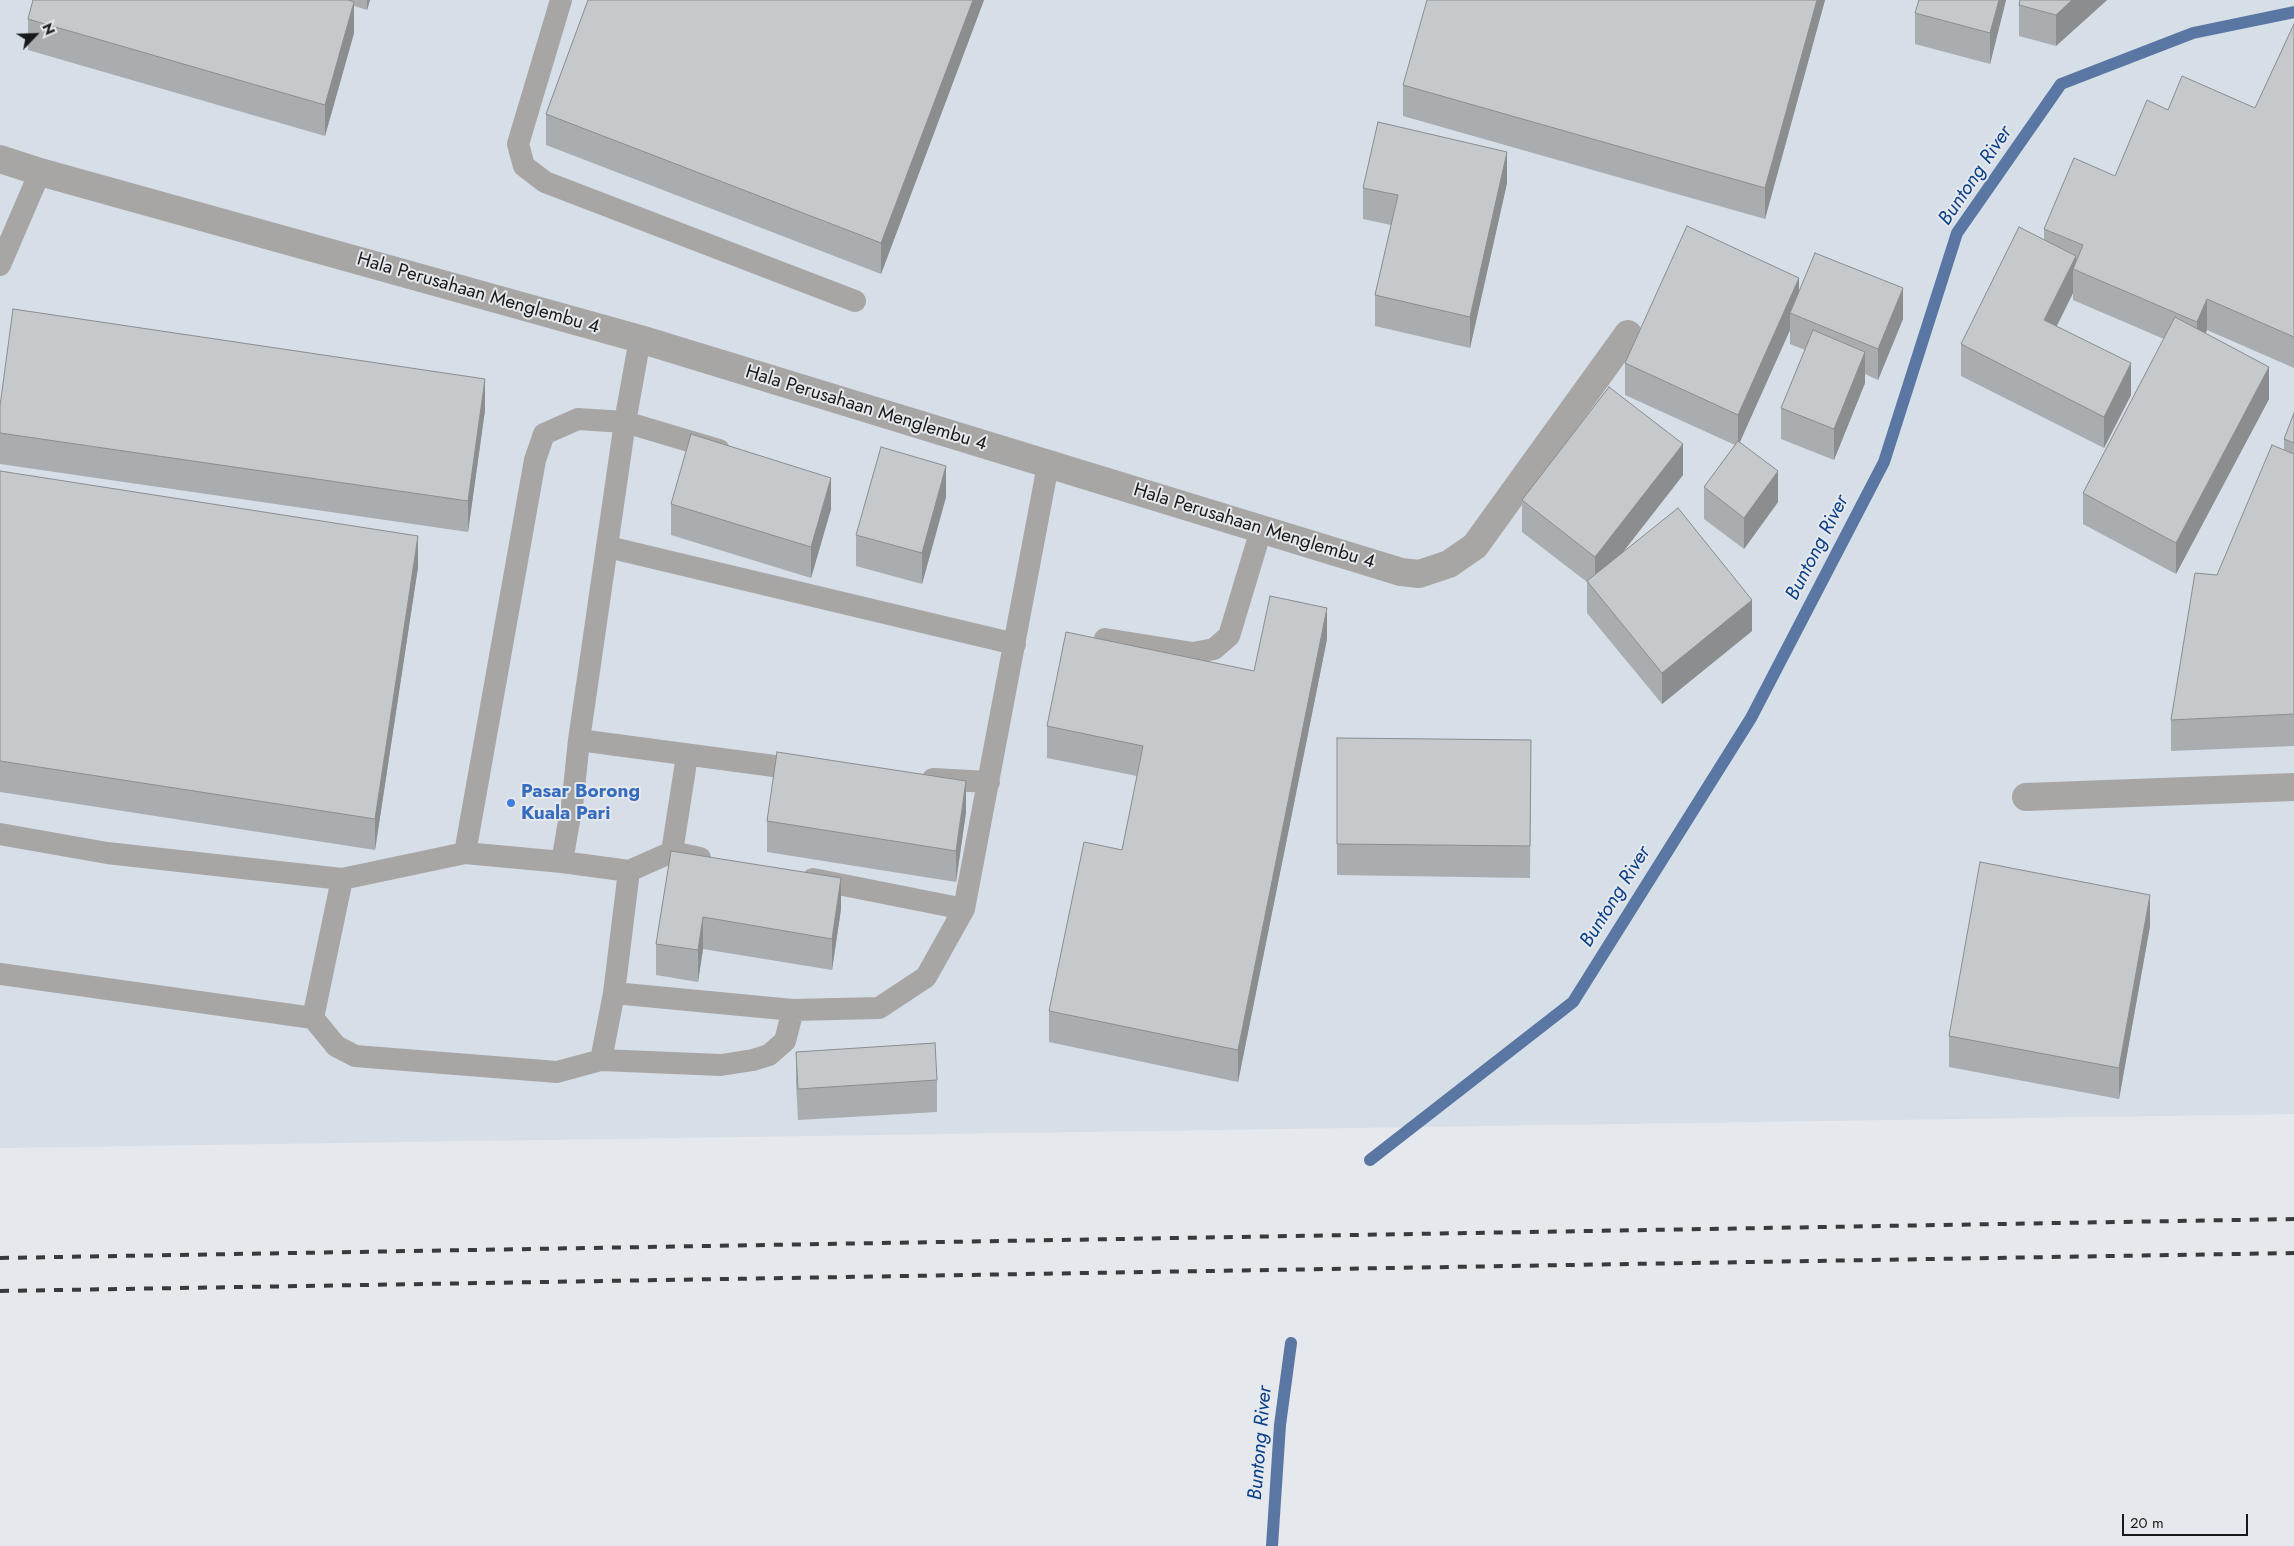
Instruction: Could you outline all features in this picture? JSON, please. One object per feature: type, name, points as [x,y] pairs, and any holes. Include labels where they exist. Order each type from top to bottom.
[{"type":"street","name":"Hala Perusahaan Menglembu 4","points":[[0,159],[40,172],[640,339],[1261,530],[1401,572],[1419,574],[1449,564],[1475,546],[1628,334]]},
{"type":"street","points":[[2026,797],[2294,787]]},
{"type":"lane","points":[[561,0],[518,144],[524,166],[545,182],[855,301]]},
{"type":"lane","points":[[0,266],[40,172]]},
{"type":"lane","points":[[562,862],[573,798],[579,740],[625,422],[640,339]]},
{"type":"lane","points":[[465,853],[535,460],[544,434],[578,419],[625,422],[735,454]]},
{"type":"lane","points":[[614,993],[793,1010],[879,1008],[926,977],[964,909],[1048,465]]},
{"type":"lane","points":[[1105,639],[1193,653],[1214,649],[1229,636],[1261,530]]},
{"type":"lane","points":[[608,547],[1015,644]]},
{"type":"lane","points":[[579,740],[687,756],[828,772]]},
{"type":"lane","points":[[672,852],[687,756]]},
{"type":"lane","points":[[913,778],[989,782]]},
{"type":"lane","points":[[0,834],[107,854],[342,879],[465,853],[562,862],[629,871],[672,852],[721,862]]},
{"type":"lane","points":[[601,1060],[614,993],[629,871]]},
{"type":"lane","points":[[789,875],[964,909]]},
{"type":"lane","points":[[313,1018],[342,879]]},
{"type":"lane","points":[[0,974],[313,1018],[336,1046],[355,1056],[556,1072],[601,1060],[721,1065],[753,1060],[769,1055],[785,1041],[793,1010]]},
{"type":"shaded area","points":[[0,0],[2294,0],[2294,1114],[0,1148]]},
{"type":"building","points":[[33,0],[348,0],[354,2],[325,105],[28,19]]},
{"type":"building","points":[[588,0],[973,0],[881,243],[546,114]]},
{"type":"building","points":[[1427,0],[1817,0],[1765,188],[1403,85]]},
{"type":"building","points":[[1919,0],[1999,0],[1990,33],[1915,13]]},
{"type":"building","points":[[2020,0],[2072,0],[2056,15],[2019,5]]},
{"type":"building","points":[[2294,24],[2294,337],[2207,299],[2197,322],[2073,269],[2083,245],[2044,229],[2074,158],[2115,176],[2147,100],[2168,110],[2182,76],[2255,108]]},
{"type":"building","points":[[1378,122],[1507,152],[1470,317],[1375,295],[1398,195],[1363,188]]},
{"type":"building","points":[[1687,226],[1799,278],[1738,415],[1625,363]]},
{"type":"building","points":[[2019,227],[2076,256],[2044,320],[2131,363],[2104,417],[1961,344]]},
{"type":"building","points":[[1815,253],[1903,288],[1878,349],[1790,313]]},
{"type":"building","points":[[13,309],[485,379],[468,501],[0,433],[0,406]]},
{"type":"building","points":[[2175,317],[2269,367],[2176,543],[2083,493]]},
{"type":"building","points":[[1813,330],[1865,352],[1834,429],[1781,408]]},
{"type":"building","points":[[1609,387],[1683,444],[1595,557],[1522,500]]},
{"type":"building","points":[[2294,413],[2294,443],[2284,439]]},
{"type":"building","points":[[691,434],[831,478],[811,547],[671,504]]},
{"type":"building","points":[[1738,441],[1778,471],[1744,518],[1704,487]]},
{"type":"building","points":[[2272,445],[2294,454],[2294,714],[2171,720],[2195,573],[2217,575]]},
{"type":"building","points":[[881,447],[946,466],[922,553],[856,535]]},
{"type":"building","points":[[0,471],[418,536],[375,819],[0,761]]},
{"type":"building","points":[[1678,508],[1752,600],[1662,673],[1587,581]]},
{"type":"building","points":[[1270,596],[1327,608],[1238,1050],[1049,1011],[1084,842],[1122,850],[1143,746],[1047,726],[1066,632],[1254,671]]},
{"type":"building","points":[[1337,738],[1531,740],[1530,846],[1337,844]]},
{"type":"building","points":[[777,752],[966,781],[956,851],[767,821]]},
{"type":"building","points":[[671,851],[841,878],[832,939],[703,917],[698,950],[656,944]]},
{"type":"building","points":[[1980,862],[2150,895],[2119,1068],[1949,1036]]},
{"type":"building","points":[[935,1043],[937,1080],[798,1089],[796,1052]]},
{"type":"waterway","name":"Buntong River","points":[[1370,1160],[1573,1002],[1751,718],[1884,462],[1957,233],[2061,84],[2193,33],[2294,12]]},
{"type":"waterway","name":"Buntong River","points":[[1272,1546],[1280,1425],[1291,1343]]},
{"type":"railway","points":[[0,1258],[2294,1219]]},
{"type":"railway","points":[[0,1291],[2294,1253]]},
{"type":"place","name":"Pasar Borong Kuala Pari","points":[[511,803]]}]
